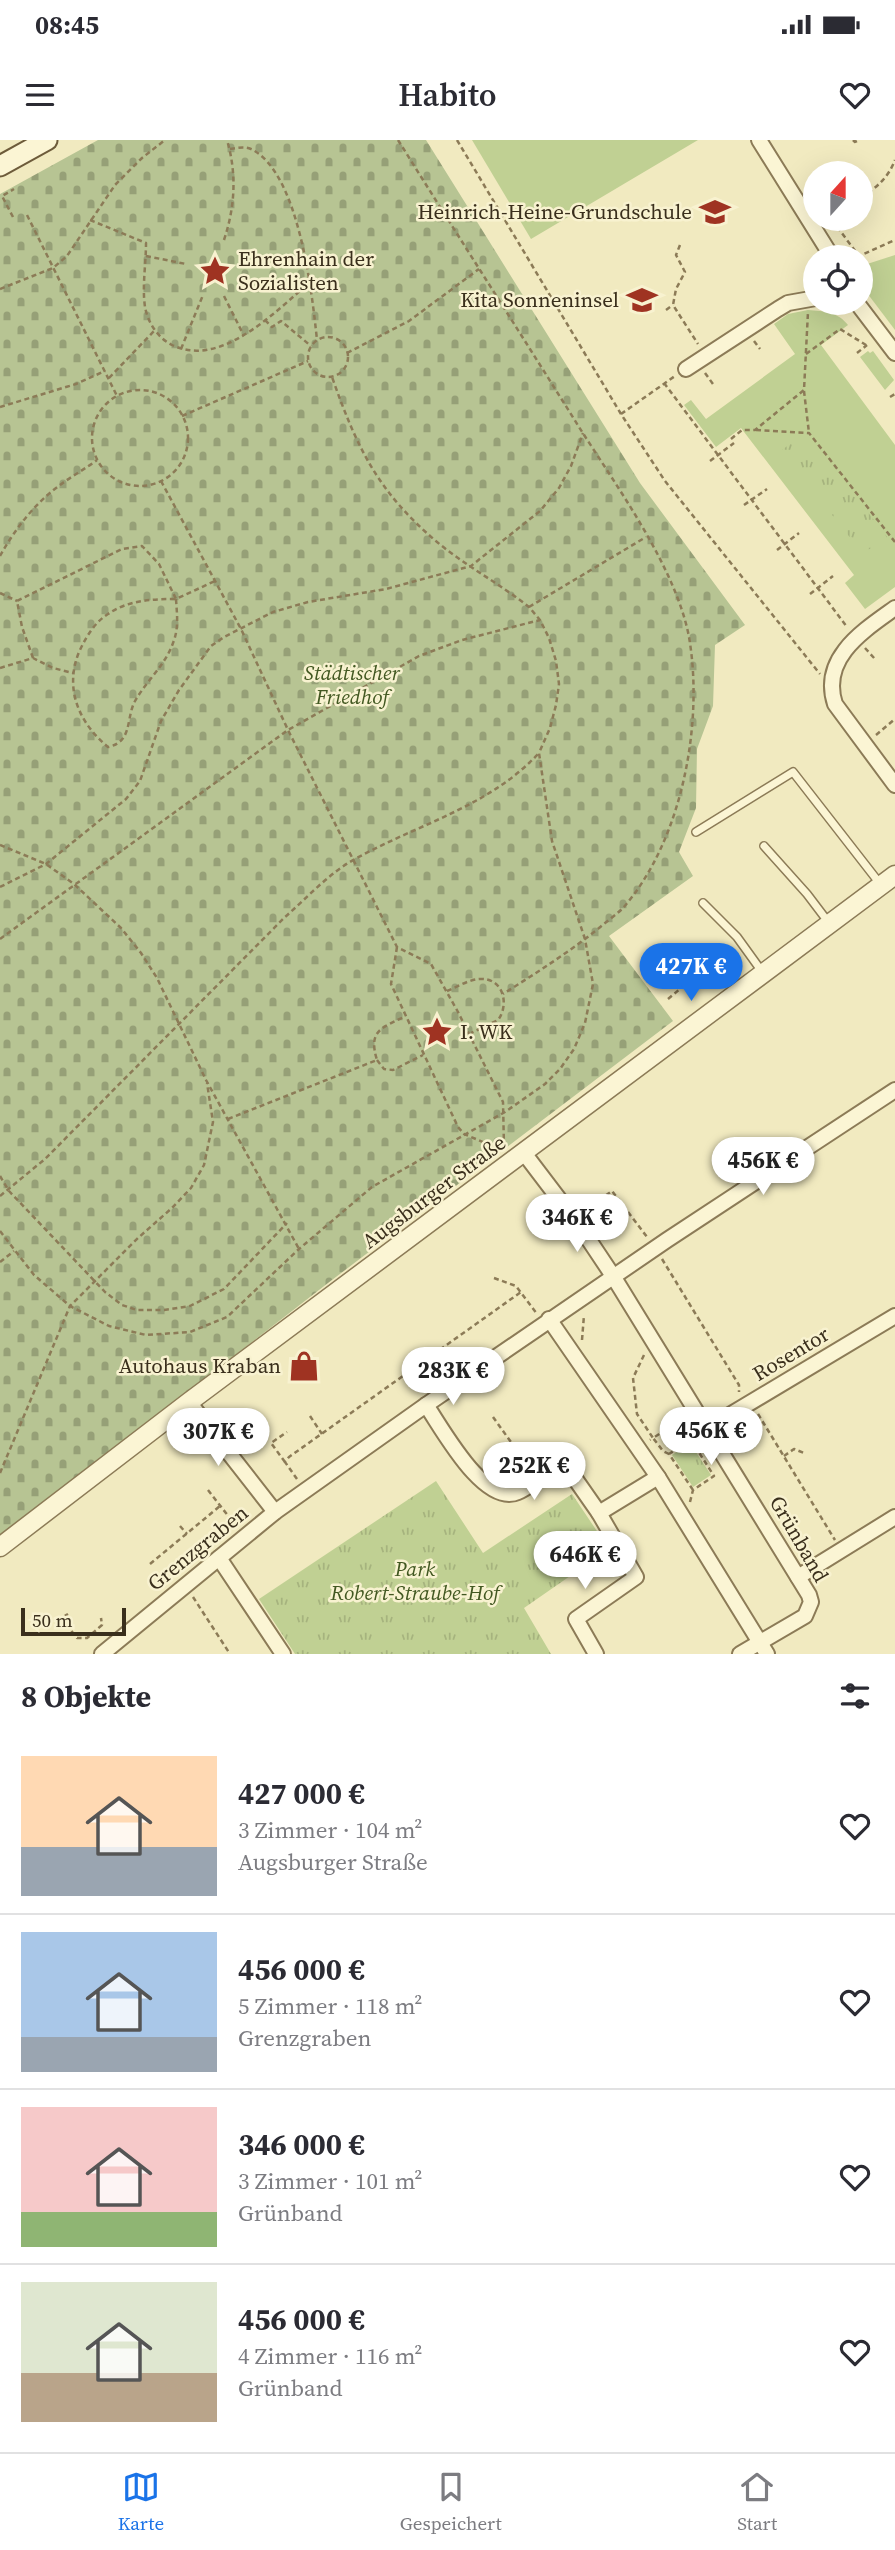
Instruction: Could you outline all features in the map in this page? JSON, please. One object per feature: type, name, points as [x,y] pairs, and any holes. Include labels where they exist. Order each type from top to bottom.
[{"type":"main road","points":[[0,166],[47,140]]},
{"type":"street","points":[[759,140],[825,245]]},
{"type":"street","points":[[686,369],[788,303],[803,300]]},
{"type":"street","points":[[866,315],[895,353]]},
{"type":"street","points":[[895,608],[856,636],[847,646],[831,678],[831,692],[835,704],[895,785]]},
{"type":"street","name":"Augsburger Straße","points":[[0,1546],[888,880]]},
{"type":"street","name":"Grenzgraben","points":[[102,1654],[305,1490],[546,1321],[895,1090]]},
{"type":"street","name":"Grünband","points":[[524,1153],[613,1276],[811,1602],[805,1616],[764,1648]]},
{"type":"street","name":"Rosentor","points":[[708,1429],[895,1316]]},
{"type":"street","points":[[546,1321],[580,1363],[658,1476],[764,1648],[740,1654]]},
{"type":"street","points":[[189,1402],[275,1512]]},
{"type":"street","points":[[426,1405],[476,1477],[499,1493],[517,1493],[562,1460],[599,1513],[636,1577],[576,1619],[596,1654]]},
{"type":"street","points":[[599,1513],[658,1476]]},
{"type":"street","points":[[798,1577],[895,1517]]},
{"type":"street","points":[[219,1558],[283,1654]]},
{"type":"lane","points":[[696,832],[793,772],[888,880]]},
{"type":"lane","points":[[764,846],[830,924]]},
{"type":"lane","points":[[703,903],[737,937],[763,974]]},
{"type":"path","points":[[0,289],[53,268],[67,256],[115,185],[165,140]]},
{"type":"path","points":[[224,240],[232,215],[234,192],[227,140]]},
{"type":"path","points":[[398,140],[646,537],[673,584],[689,637],[693,676],[690,744],[673,818],[651,867],[622,909],[564,956],[503,994]]},
{"type":"path","points":[[457,140],[621,414],[665,481],[822,676],[831,678]]},
{"type":"path","points":[[853,140],[859,140]]},
{"type":"path","points":[[230,149],[243,147],[254,151],[268,163],[282,185],[303,245],[317,340]]},
{"type":"path","points":[[873,190],[890,174],[895,160]]},
{"type":"path","points":[[13,217],[2,196],[14,189]]},
{"type":"path","points":[[27,215],[117,396]]},
{"type":"path","points":[[90,220],[146,243],[145,309],[155,331],[166,342],[181,349],[209,350],[244,336],[310,282]]},
{"type":"path","points":[[840,231],[851,245]]},
{"type":"path","points":[[873,251],[895,240]]},
{"type":"path","points":[[666,310],[673,305],[685,272],[676,255],[680,245]]},
{"type":"path","points":[[146,256],[186,264]]},
{"type":"path","points":[[347,353],[410,321],[479,268]]},
{"type":"path","points":[[181,349],[203,295]]},
{"type":"path","points":[[224,296],[244,336]]},
{"type":"path","points":[[673,305],[705,356]]},
{"type":"path","points":[[810,315],[804,390],[809,433],[895,542]]},
{"type":"path","points":[[265,320],[272,327],[281,321],[311,346]]},
{"type":"path","points":[[806,354],[840,329],[868,344],[857,353]]},
{"type":"path","points":[[109,379],[155,331]]},
{"type":"path","points":[[329,337],[335,339],[341,342],[347,353],[343,370],[332,377],[314,372],[308,361],[311,346],[317,340],[329,337]]},
{"type":"path","points":[[182,416],[308,361]]},
{"type":"path","points":[[0,407],[76,384],[105,371]]},
{"type":"path","points":[[0,1196],[46,1159],[285,917],[353,860],[461,809],[513,778],[539,753],[550,728],[559,684],[549,638],[540,620],[529,607],[438,543],[386,491],[370,468],[346,416],[332,377]]},
{"type":"path","points":[[621,414],[664,383],[856,636]]},
{"type":"path","points":[[755,430],[804,390]]},
{"type":"path","points":[[131,391],[161,395],[173,404],[182,416],[187,430],[188,446],[183,460],[174,472],[162,481],[147,486],[132,486],[118,481],[106,472],[97,460],[92,431],[105,405],[117,396],[131,391]]},
{"type":"path","points":[[890,397],[895,394]]},
{"type":"path","points":[[731,439],[742,430],[809,433]]},
{"type":"path","points":[[0,887],[46,864],[126,799],[140,781],[161,721],[179,690],[211,646],[273,612],[308,602],[386,589],[471,566],[540,511],[559,488],[571,466],[583,433]]},
{"type":"path","points":[[710,461],[734,443]]},
{"type":"path","points":[[0,556],[16,530],[36,506],[60,485],[97,460]]},
{"type":"path","points":[[162,481],[241,629],[288,730],[397,947],[391,984],[423,1055],[464,1134],[504,1151],[503,1102],[447,992],[431,964],[397,947]]},
{"type":"path","points":[[744,506],[767,489]]},
{"type":"path","points":[[777,550],[799,533]]},
{"type":"path","points":[[529,607],[646,537]]},
{"type":"path","points":[[17,601],[132,546],[142,546],[152,554],[176,599],[178,626],[165,661],[133,706],[123,740],[118,745],[108,747],[90,731],[78,710],[72,687],[73,673],[88,634],[109,613],[126,605],[144,600],[176,599],[215,582]]},
{"type":"path","points":[[810,594],[833,576]]},
{"type":"path","points":[[0,593],[17,601]]},
{"type":"path","points":[[17,601],[22,627],[33,658]]},
{"type":"path","points":[[0,939],[288,730],[419,656],[462,640],[540,620]]},
{"type":"path","points":[[0,668],[33,658],[53,668],[73,673]]},
{"type":"path","points":[[864,744],[895,719]]},
{"type":"path","points":[[0,1231],[34,1275],[70,1306],[108,1326],[146,1335],[190,1332],[227,1317],[299,1249],[372,1187],[505,1112],[545,1084],[574,1049],[585,1023],[593,984],[585,939],[552,841],[539,753]]},
{"type":"path","points":[[0,845],[46,864],[74,884],[121,928],[141,953],[157,978],[206,1080],[299,1249]]},
{"type":"path","points":[[447,992],[480,979],[494,983],[503,994],[504,1007],[498,1020],[469,1034]]},
{"type":"path","points":[[668,999],[686,985]]},
{"type":"path","points":[[405,1016],[377,1032],[374,1050],[377,1060],[384,1069],[393,1070],[423,1055]]},
{"type":"path","points":[[228,1119],[377,1060]]},
{"type":"path","points":[[0,1473],[70,1306],[172,1208],[191,1188],[204,1165],[213,1122],[206,1080]]},
{"type":"path","points":[[0,1176],[9,1191],[105,1292],[122,1305],[137,1310],[190,1306],[224,1289],[287,1223]]},
{"type":"path","points":[[573,1218],[612,1191],[645,1234]]},
{"type":"path","points":[[0,1262],[15,1251]]},
{"type":"path","points":[[663,1261],[739,1385],[738,1392],[747,1405]]},
{"type":"path","points":[[494,1278],[516,1286],[546,1321]]},
{"type":"path","points":[[285,1462],[521,1292]]},
{"type":"path","points":[[580,1363],[586,1294]]},
{"type":"path","points":[[652,1339],[633,1378],[637,1414],[693,1490]]},
{"type":"path","points":[[653,1438],[688,1415],[684,1429],[714,1476],[693,1490],[686,1522]]},
{"type":"path","points":[[310,1416],[322,1434]]},
{"type":"path","points":[[493,1417],[537,1478]]},
{"type":"path","points":[[766,1428],[842,1550]]},
{"type":"path","points":[[287,1432],[271,1443],[305,1490]]},
{"type":"path","points":[[669,1454],[691,1440]]},
{"type":"path","points":[[784,1456],[794,1450],[804,1453]]},
{"type":"path","points":[[0,1463],[4,1468]]},
{"type":"path","points":[[208,1490],[245,1537]]},
{"type":"path","points":[[150,1564],[220,1506]]},
{"type":"path","points":[[180,1526],[187,1534]]},
{"type":"path","points":[[185,1586],[230,1654]]},
{"type":"path","points":[[68,1614],[63,1617],[65,1623],[78,1637],[87,1638],[102,1625],[101,1618]]},
{"type":"path","points":[[59,1626],[65,1623]]},
{"type":"green space","name":"Städtischer Friedhof","points":[[98,140],[426,140],[640,483],[745,625],[715,645],[713,706],[697,749],[696,808],[679,852],[693,876],[609,936],[673,1021],[328,1283],[0,1538],[0,194]]},
{"type":"green space","points":[[472,140],[698,140],[531,239]]},
{"type":"green space","points":[[895,255],[895,330],[873,301],[873,262]]},
{"type":"green space","points":[[803,311],[803,315],[835,315],[848,325],[821,345],[895,445],[895,587],[865,609],[845,583],[854,575],[741,428],[716,447],[684,405],[691,400],[706,419],[795,354],[774,324],[788,314]]},
{"type":"green space","points":[[873,351],[894,380],[885,390],[860,357]]},
{"type":"green space","points":[[801,435],[808,435],[887,537],[868,550],[856,545],[781,451]]},
{"type":"green space","points":[[690,1443],[711,1475],[693,1487],[672,1455]]},
{"type":"green space","name":"Park Robert-Straube-Hof","points":[[436,1481],[483,1553],[572,1494],[609,1549],[524,1608],[551,1654],[295,1654],[259,1599]]},
{"type":"place","name":"Heinrich-Heine-Grundschule","points":[[715,212]]},
{"type":"place","name":"Ehrenhain der Sozialisten","points":[[215,271]]},
{"type":"place","name":"Kita Sonneninsel","points":[[642,300]]},
{"type":"place","name":"I. WK","points":[[437,1032]]},
{"type":"place","name":"Autohaus Kraban","points":[[304,1366]]}]
